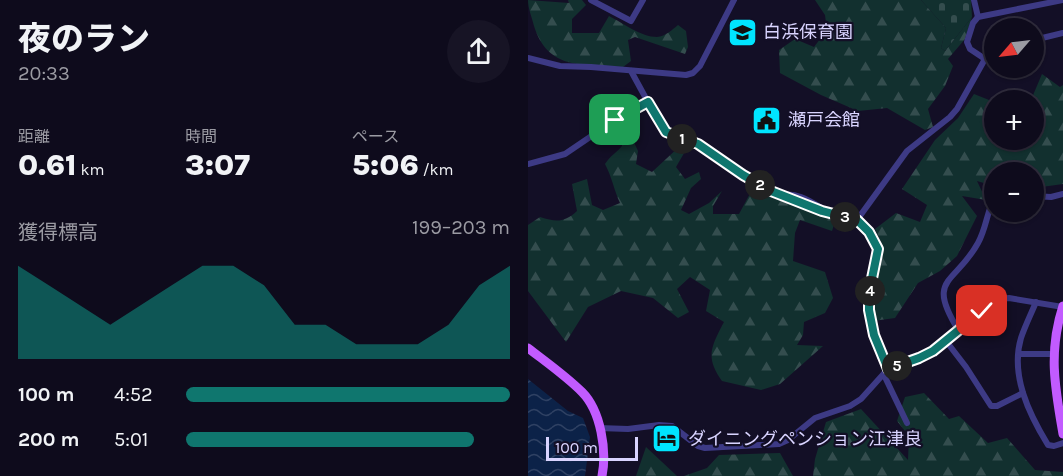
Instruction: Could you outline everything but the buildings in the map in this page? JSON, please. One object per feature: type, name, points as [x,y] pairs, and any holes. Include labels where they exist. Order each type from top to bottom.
[{"type":"main road","points":[[1063,306],[1053,354],[1063,434]]},
{"type":"main road","points":[[528,348],[584,393],[592,407],[605,451],[602,476]]},
{"type":"street","points":[[591,0],[602,2],[631,21],[643,0]]},
{"type":"street","points":[[528,58],[560,66],[676,75],[693,73],[708,52],[734,0]]},
{"type":"street","points":[[974,0],[978,17]]},
{"type":"street","points":[[984,58],[970,49],[967,42],[973,22],[978,17],[1063,0]]},
{"type":"street","points":[[1044,38],[1063,33]]},
{"type":"street","points":[[857,220],[907,151],[957,110],[984,61]]},
{"type":"street","points":[[631,71],[666,132],[698,144],[743,175],[780,195],[822,211],[857,220],[874,238],[878,249],[869,293],[869,310],[886,372],[907,423]]},
{"type":"street","points":[[528,164],[565,154],[615,120],[648,102]]},
{"type":"street","points":[[1044,197],[1063,194]]},
{"type":"street","points":[[959,331],[944,304],[945,284],[977,246],[986,222]]},
{"type":"street","points":[[599,428],[672,426],[698,446],[705,448],[779,444],[788,440],[815,418],[855,403],[871,390],[886,372],[919,358],[946,341],[1000,299],[1009,298],[1063,306]]},
{"type":"street","points":[[1036,302],[1021,338],[1018,379],[1040,432],[1048,445],[1063,443]]},
{"type":"street","points":[[946,341],[991,406],[996,406],[1023,393]]},
{"type":"street","points":[[1019,354],[1053,354]]},
{"type":"green space","points":[[528,0],[569,3],[568,0],[582,0],[586,5],[572,19],[572,33],[599,33],[609,16],[638,32],[657,37],[678,25],[686,31],[688,47],[685,54],[635,37],[628,40],[631,61],[623,67],[581,65],[569,62],[548,51],[540,41],[529,10]]},
{"type":"green space","points":[[815,0],[921,0],[946,28],[941,48],[945,51],[972,17],[965,39],[948,59],[953,66],[945,86],[928,109],[933,127],[925,130],[887,108],[858,111],[821,95],[780,73],[779,50],[795,39],[814,47],[827,30],[825,15]]},
{"type":"green space","points":[[921,0],[971,0],[972,17],[945,51],[941,48],[946,28]]},
{"type":"green space","points":[[1044,75],[1060,87],[1063,85],[1063,184],[1044,187],[1044,162],[984,162],[984,183],[977,181],[984,200],[962,196],[977,216],[957,256],[940,271],[918,283],[895,318],[873,321],[873,301],[881,242],[875,229],[896,213],[920,222],[927,205],[902,189],[935,140],[958,118],[974,94],[984,98],[984,150],[1044,150],[1044,90],[1035,90],[1040,78],[1044,78]]},
{"type":"green space","points":[[632,138],[638,151],[636,164],[652,172],[680,146],[687,148],[676,167],[685,179],[699,172],[701,179],[691,188],[681,210],[689,214],[709,203],[722,191],[713,206],[713,214],[739,214],[752,190],[835,221],[832,231],[800,220],[795,233],[793,261],[825,272],[833,298],[825,313],[804,322],[803,335],[797,345],[823,346],[780,384],[761,390],[722,381],[713,365],[712,352],[724,322],[706,311],[710,290],[690,277],[677,289],[689,312],[678,318],[653,298],[621,291],[588,307],[566,342],[528,291],[528,225],[540,217],[560,220],[572,215],[577,211],[572,184],[587,179],[592,205],[603,210],[620,203],[605,164],[626,139]]},
{"type":"green space","points":[[924,393],[949,419],[959,416],[988,443],[1007,438],[1035,470],[1063,472],[1063,476],[813,476],[815,459],[826,422],[861,409],[908,460],[909,436],[897,421],[905,397]]},
{"type":"green space","points":[[646,447],[677,476],[636,476]]},
{"type":"green space","points":[[780,453],[793,476],[684,476],[707,468],[719,455]]},
{"type":"water","points":[[528,379],[568,411],[583,418],[590,437],[585,476],[528,476]]},
{"type":"place","name":"白浜保育園","points":[[742,32]]},
{"type":"place","name":"瀬戸会館","points":[[767,120]]},
{"type":"place","name":"ダイニングペンション江津良","points":[[667,439]]},
{"type":"route","points":[[615,120],[648,102],[666,132],[698,144],[771,191],[798,203],[857,220],[874,238],[878,249],[869,293],[869,310],[874,335],[888,369],[933,351],[982,311]]}]
